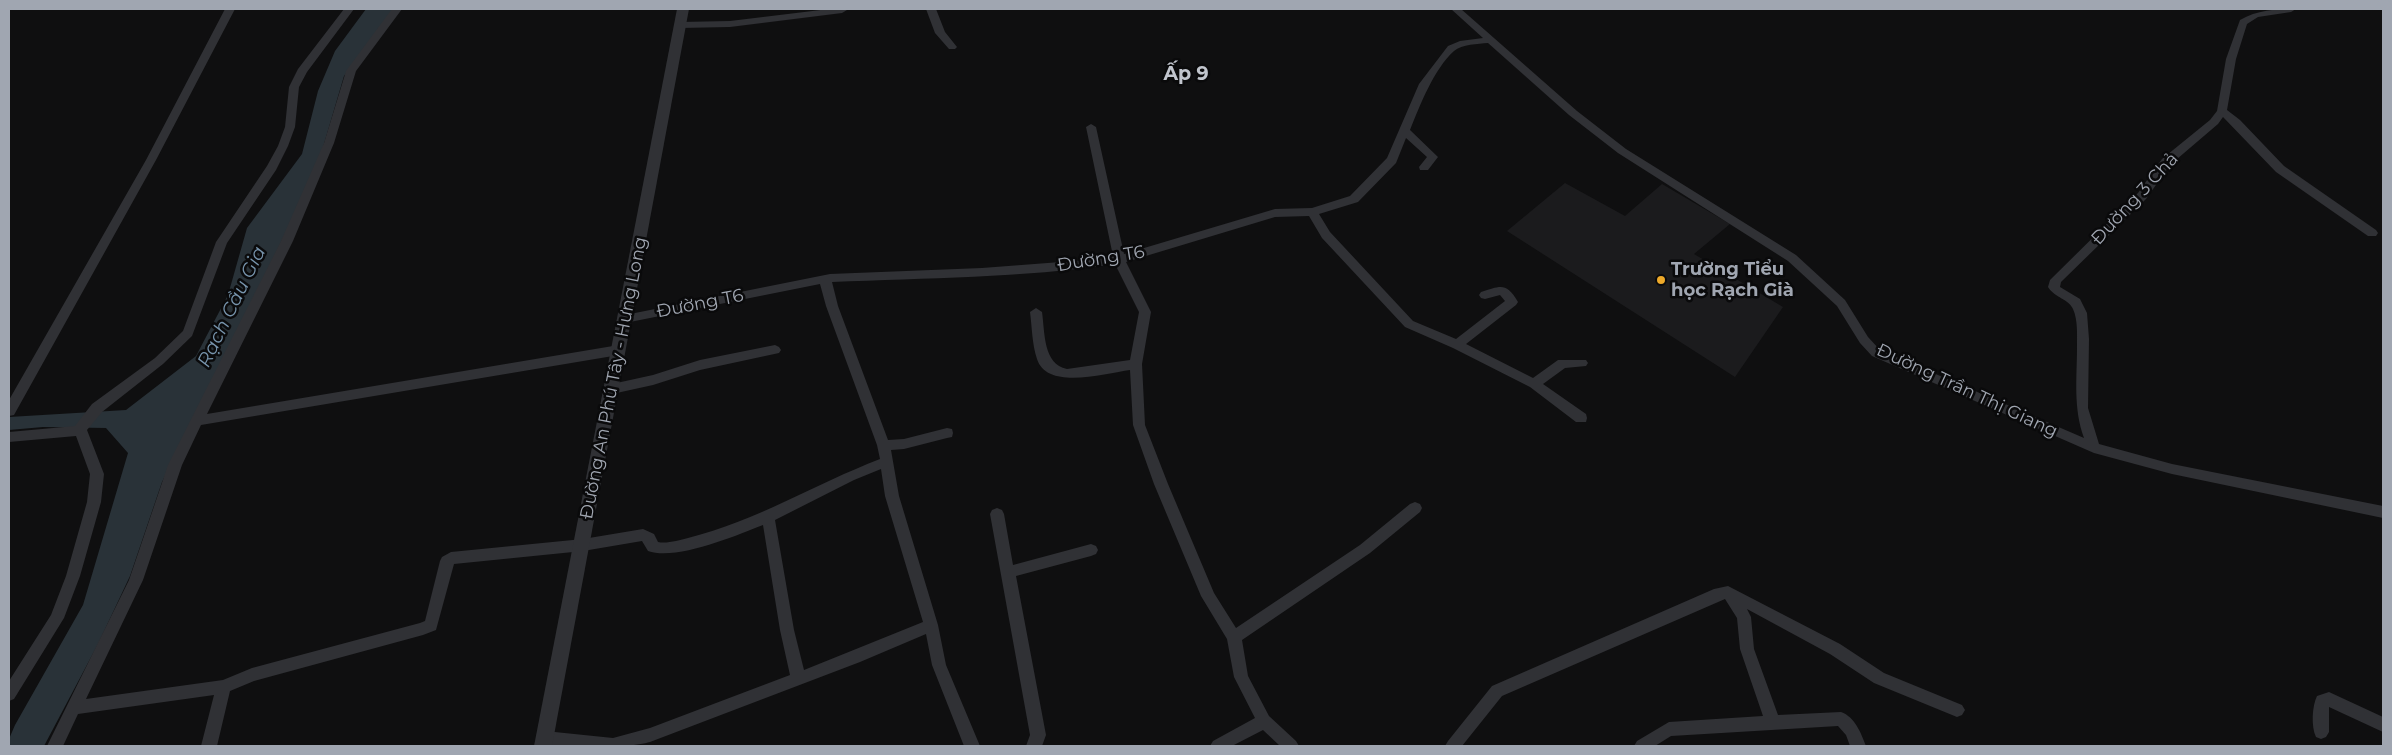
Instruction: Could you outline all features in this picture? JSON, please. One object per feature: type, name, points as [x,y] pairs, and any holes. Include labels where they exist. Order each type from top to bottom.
[{"type":"street","points":[[9,410],[151,160],[230,9]]},
{"type":"street","points":[[9,437],[80,430],[97,408],[164,357],[188,333],[198,311],[215,257],[222,242],[272,168],[284,146],[290,127],[294,87],[302,71],[349,9]]},
{"type":"street","points":[[55,746],[136,580],[175,465],[287,241],[329,143],[351,71],[397,9]]},
{"type":"street","name":"Đường An Phú Tây - Hưng Long","points":[[544,742],[583,545],[683,9]]},
{"type":"street","points":[[931,9],[940,33],[952,47]]},
{"type":"street","name":"Đường Trần Thị Giang","points":[[1456,9],[1573,113],[1622,151],[1792,258],[1841,303],[1864,340],[1876,353],[2094,448],[2172,469],[2317,497],[2383,512]]},
{"type":"street","points":[[2291,9],[2255,15],[2243,22],[2232,52],[2222,111],[2236,122],[2280,169],[2372,233]]},
{"type":"street","points":[[680,25],[730,24],[842,10]]},
{"type":"street","name":"Đường T6","points":[[624,320],[825,279],[982,272],[1087,264],[1132,258],[1275,213],[1312,212],[1354,199],[1392,160],[1424,84],[1451,48],[1460,44],[1489,40]]},
{"type":"street","name":"Đường 3 Chả","points":[[2094,448],[2082,410],[2083,360],[2079,308],[2073,300],[2055,291],[2056,280],[2142,196],[2166,162],[2214,122],[2222,111]]},
{"type":"street","points":[[1091,127],[1119,259],[1145,312],[1136,364],[1139,425],[1161,484],[1208,596],[1234,637],[1241,676],[1264,721],[1291,746]]},
{"type":"street","points":[[1404,130],[1433,157],[1424,167]]},
{"type":"street","points":[[1312,212],[1326,235],[1409,324],[1457,345],[1534,384],[1580,418]]},
{"type":"street","points":[[825,279],[832,306],[884,445],[892,496],[931,625],[939,665],[972,746]]},
{"type":"street","points":[[1457,345],[1512,302],[1503,290],[1486,295]]},
{"type":"street","points":[[1036,312],[1043,359],[1054,371],[1067,374],[1136,364]]},
{"type":"street","points":[[197,421],[619,350]]},
{"type":"street","points":[[612,389],[653,380],[708,364],[775,350]]},
{"type":"street","points":[[1534,384],[1562,363],[1582,363]]},
{"type":"street","points":[[9,694],[57,618],[74,576],[94,502],[97,474],[80,430]]},
{"type":"street","points":[[884,445],[904,444],[946,433]]},
{"type":"street","points":[[73,708],[224,687],[252,675],[428,627],[432,623],[447,561],[451,558],[583,545],[643,535],[649,538],[653,547],[662,549],[719,536],[768,517],[849,476],[888,461]]},
{"type":"street","points":[[1234,637],[1365,549],[1415,508]]},
{"type":"street","points":[[997,514],[1038,735],[1034,746]]},
{"type":"street","points":[[768,517],[786,630],[798,678]]},
{"type":"street","points":[[1008,572],[1090,550]]},
{"type":"street","points":[[1453,746],[1497,691],[1719,592],[1728,592],[1835,649],[1880,678],[1957,710]]},
{"type":"street","points":[[1728,592],[1744,617],[1747,649],[1773,722]]},
{"type":"street","points":[[544,742],[613,745],[650,735],[855,657],[931,625]]},
{"type":"street","points":[[209,746],[224,687]]},
{"type":"street","points":[[2321,732],[2322,701],[2325,698],[2329,698],[2383,725]]},
{"type":"street","points":[[1642,746],[1668,729],[1841,719],[1851,730],[1858,746]]},
{"type":"street","points":[[1218,746],[1264,721]]},
{"type":"shaded area","name":"Trường Tiểu học Rạch Già","points":[[1565,183],[1625,216],[1662,184],[1730,224],[1694,254],[1783,307],[1735,377],[1507,231]]},
{"type":"water","name":"Rạch Cầu Gia","points":[[366,9],[395,9],[344,76],[321,154],[302,200],[162,482],[130,576],[98,644],[44,746],[9,746],[9,739],[15,725],[83,605],[128,453],[106,428],[43,427],[9,430],[9,417],[126,410],[196,356],[228,295],[247,228],[302,154],[318,91],[335,51]]},
{"type":"place","name":"Trường Tiểu học Rạch Già","points":[[1661,280]]},
{"type":"district","name":"Ấp 9","points":[[1186,74]]}]
